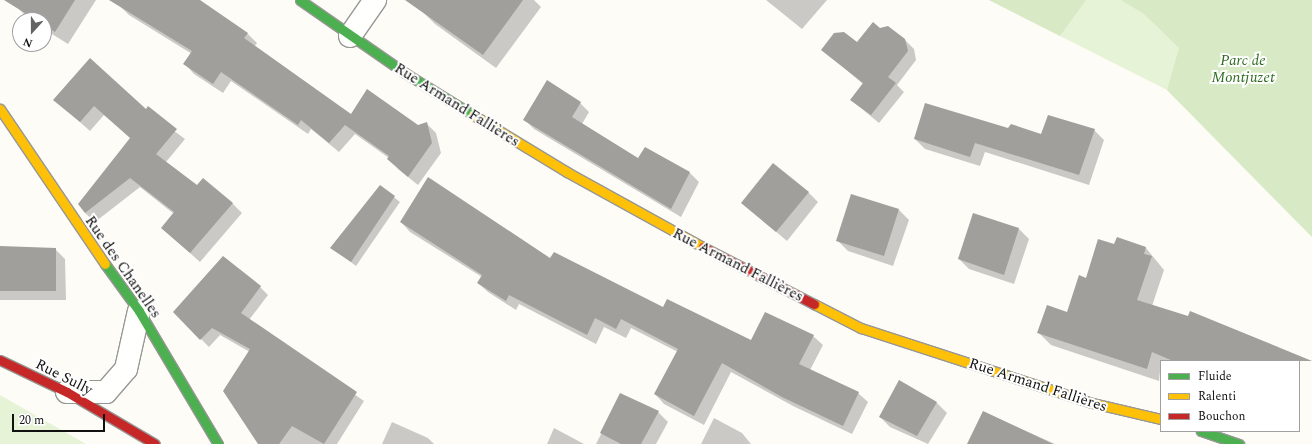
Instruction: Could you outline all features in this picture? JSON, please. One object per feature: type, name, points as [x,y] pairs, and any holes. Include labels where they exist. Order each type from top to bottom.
[{"type":"street","name":"Rue Armand Fallières","points":[[300,0],[350,36],[567,172],[667,228],[861,328],[1092,403],[1160,419]]},
{"type":"street","points":[[350,36],[375,0]]},
{"type":"street","name":"Rue des Chanelles","points":[[0,109],[76,223],[139,311],[218,444]]},
{"type":"street","points":[[67,392],[106,392],[126,369],[139,311]]},
{"type":"street","name":"Rue Sully","points":[[0,360],[67,392],[155,444]]},
{"type":"street","points":[[1204,432],[1239,444]]},
{"type":"green space","name":"Parc de Montjuzet","points":[[989,0],[1312,0],[1312,237],[1167,90]]},
{"type":"green space","points":[[989,0],[1086,0],[1060,36]]},
{"type":"green space","name":"Parc de Montjuzet","points":[[1121,0],[1312,0],[1312,237],[1167,90],[1179,48],[1144,14]]},
{"type":"green space","points":[[0,395],[86,444],[0,444]]},
{"type":"building","points":[[4,0],[75,0],[55,32],[52,30],[52,12],[23,12]]},
{"type":"building","points":[[109,0],[200,0],[248,33],[244,38],[351,114],[367,89],[418,125],[427,122],[432,143],[408,177],[387,159],[389,156],[345,125],[329,143],[301,120],[298,125],[221,72],[213,84],[183,64],[192,51]]},
{"type":"building","points":[[405,0],[523,0],[483,55]]},
{"type":"building","points":[[873,22],[880,28],[888,26],[905,39],[908,51],[888,77],[896,83],[871,115],[850,100],[863,83],[821,50],[834,33],[844,32],[857,42]]},
{"type":"building","points":[[90,58],[146,109],[148,106],[177,129],[156,154],[197,185],[203,178],[233,203],[190,253],[161,228],[174,212],[130,178],[85,213],[78,204],[130,138],[94,106],[80,122],[53,100]]},
{"type":"building","points":[[547,80],[581,102],[572,117],[638,158],[645,147],[690,172],[671,209],[523,120]]},
{"type":"building","points":[[925,103],[1008,128],[1011,124],[1041,134],[1048,115],[1095,129],[1079,175],[975,143],[970,157],[914,139]]},
{"type":"building","points":[[773,163],[809,192],[776,232],[741,203]]},
{"type":"building","points":[[428,177],[550,258],[554,252],[663,307],[667,299],[751,340],[765,312],[814,335],[799,364],[859,392],[843,426],[782,397],[722,363],[694,416],[654,394],[678,349],[621,319],[616,329],[595,318],[587,335],[509,295],[506,301],[477,283],[482,275],[400,222]]},
{"type":"building","points":[[380,185],[395,196],[351,262],[330,248]]},
{"type":"building","points":[[851,194],[899,209],[884,256],[836,241]]},
{"type":"building","points":[[973,213],[1019,228],[1004,275],[958,259]]},
{"type":"building","points":[[1117,237],[1146,247],[1144,254],[1152,256],[1137,300],[1188,316],[1190,311],[1312,361],[1171,360],[1152,352],[1147,369],[1037,333],[1047,305],[1067,312],[1079,275],[1086,278],[1098,239],[1114,244]]},
{"type":"building","points":[[0,246],[56,248],[56,291],[0,291]]},
{"type":"building","points":[[223,256],[261,286],[241,313],[357,392],[324,444],[292,426],[279,444],[258,444],[223,391],[250,349],[212,328],[200,340],[173,312]]},
{"type":"building","points":[[899,380],[937,402],[917,436],[879,417]]},
{"type":"building","points":[[620,393],[659,411],[641,444],[621,444],[600,433]]},
{"type":"building","points":[[983,411],[1053,444],[967,444]]},
{"type":"traffic: fast","points":[[300,0],[405,73],[473,115]]},
{"type":"traffic: fast","points":[[105,264],[139,311],[218,444]]},
{"type":"traffic: fast","points":[[1204,432],[1239,444]]},
{"type":"traffic: slow","points":[[0,109],[105,264]]},
{"type":"traffic: slow","points":[[473,115],[567,172],[703,247]]},
{"type":"traffic: slow","points":[[814,304],[861,328],[1092,403],[1160,419]]},
{"type":"traffic: jam","points":[[703,247],[814,304]]},
{"type":"traffic: jam","points":[[0,360],[67,392],[155,444]]}]
